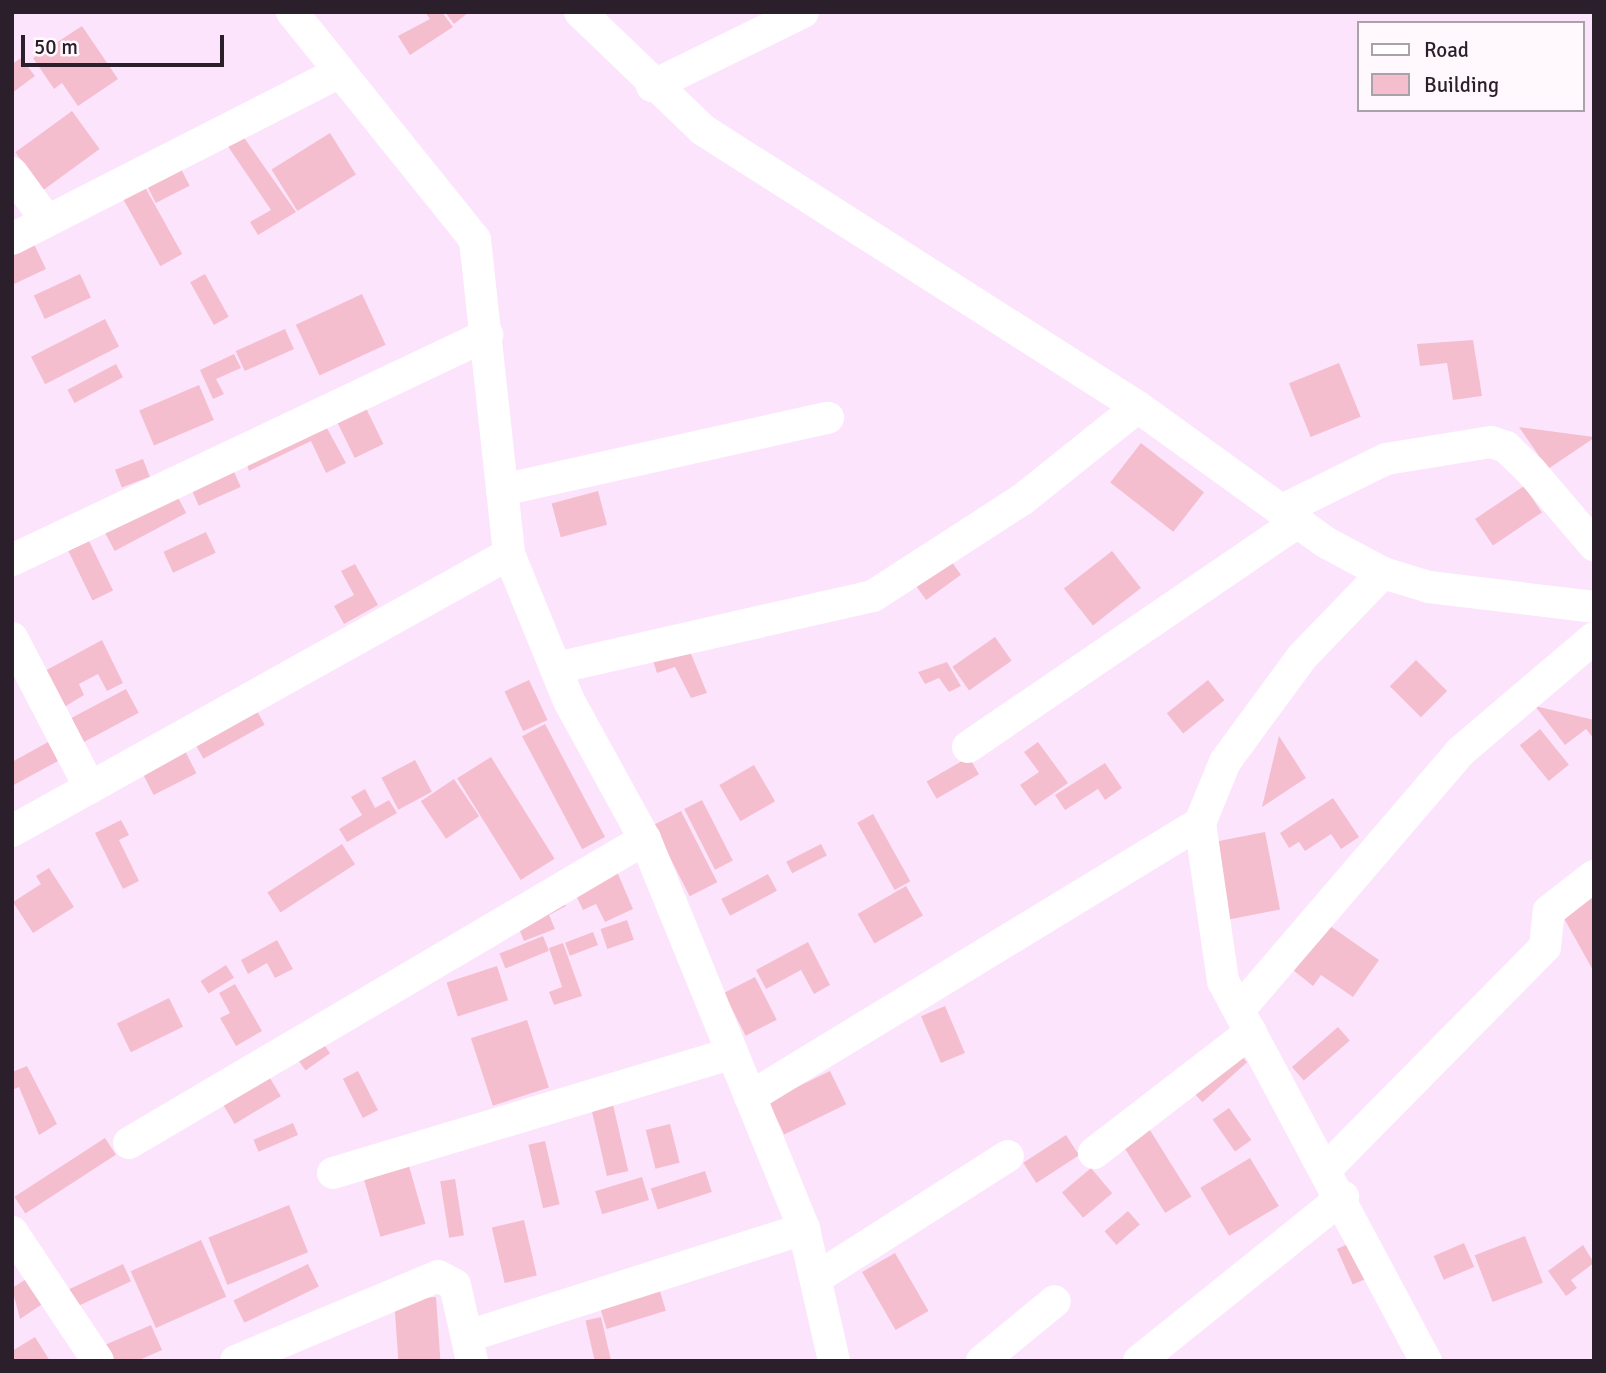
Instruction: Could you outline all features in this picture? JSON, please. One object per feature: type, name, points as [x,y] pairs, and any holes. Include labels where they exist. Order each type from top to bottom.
[{"type":"street","points":[[292,12],[475,240],[509,554],[556,668],[645,839],[804,1229],[818,1277],[834,1361]]},
{"type":"street","points":[[580,12],[652,86],[703,130],[1138,407],[1290,516],[1383,573],[1429,586],[1593,604]]},
{"type":"street","points":[[652,86],[803,12]]},
{"type":"street","points":[[12,239],[340,72]]},
{"type":"street","points":[[12,173],[47,221]]},
{"type":"street","points":[[12,560],[487,335]]},
{"type":"street","points":[[556,668],[873,596],[1023,499],[1138,407]]},
{"type":"street","points":[[502,490],[828,418]]},
{"type":"street","points":[[968,747],[1290,516],[1386,459],[1491,442],[1506,447],[1530,470],[1594,545]]},
{"type":"street","points":[[12,831],[509,554]]},
{"type":"street","points":[[1383,573],[1302,657],[1225,762],[1200,823],[1223,981],[1343,1198],[1425,1360]]},
{"type":"street","points":[[12,638],[90,788]]},
{"type":"street","points":[[1094,1153],[1245,1021],[1460,752],[1594,638]]},
{"type":"street","points":[[750,1097],[1200,823]]},
{"type":"street","points":[[128,1143],[645,839]]},
{"type":"street","points":[[1326,1169],[1545,947],[1549,911],[1594,876]]},
{"type":"street","points":[[333,1173],[732,1054]]},
{"type":"street","points":[[818,1277],[1008,1156]]},
{"type":"street","points":[[1139,1361],[1343,1198]]},
{"type":"street","points":[[236,1361],[438,1276],[455,1285],[470,1349],[804,1229]]},
{"type":"street","points":[[12,1232],[98,1361]]},
{"type":"street","points":[[982,1361],[1055,1301]]},
{"type":"building","points":[[425,12],[442,12],[453,27],[410,55],[398,36],[430,19]]},
{"type":"building","points":[[445,12],[469,12],[454,24]]},
{"type":"building","points":[[82,26],[118,79],[78,106],[62,83],[54,89],[33,58]]},
{"type":"building","points":[[21,58],[35,76],[12,93],[12,64]]},
{"type":"building","points":[[72,111],[100,149],[43,190],[15,152]]},
{"type":"building","points":[[240,132],[296,212],[258,235],[250,222],[271,210],[225,142]]},
{"type":"building","points":[[330,133],[356,175],[297,211],[271,170]]},
{"type":"building","points":[[176,159],[190,186],[156,203],[142,176]]},
{"type":"building","points":[[140,178],[182,254],[160,266],[118,190]]},
{"type":"building","points":[[32,240],[46,269],[12,285],[12,249]]},
{"type":"building","points":[[80,274],[91,298],[45,319],[34,296]]},
{"type":"building","points":[[205,274],[229,317],[214,325],[190,282]]},
{"type":"building","points":[[362,294],[386,345],[320,376],[296,325]]},
{"type":"building","points":[[105,319],[119,347],[45,384],[31,357]]},
{"type":"building","points":[[285,329],[294,349],[245,371],[236,351]]},
{"type":"building","points":[[1473,340],[1482,396],[1453,400],[1447,363],[1420,366],[1417,344]]},
{"type":"building","points":[[234,354],[241,368],[216,379],[224,394],[213,399],[200,370]]},
{"type":"building","points":[[1339,363],[1361,417],[1311,437],[1289,383]]},
{"type":"building","points":[[116,364],[123,377],[74,403],[67,390]]},
{"type":"building","points":[[199,385],[214,420],[154,445],[139,410]]},
{"type":"building","points":[[362,400],[383,444],[355,458],[333,414]]},
{"type":"building","points":[[322,419],[346,463],[326,473],[311,441],[249,471],[244,456]]},
{"type":"building","points":[[1519,427],[1594,437],[1594,438],[1548,469]]},
{"type":"building","points":[[1141,443],[1204,492],[1173,532],[1110,482]]},
{"type":"building","points":[[143,459],[150,477],[122,487],[115,470]]},
{"type":"building","points":[[231,465],[241,487],[199,506],[189,484]]},
{"type":"building","points":[[1524,486],[1542,513],[1493,546],[1475,519]]},
{"type":"building","points":[[174,490],[186,513],[115,551],[102,528]]},
{"type":"building","points":[[598,491],[607,525],[561,537],[552,503]]},
{"type":"building","points":[[206,532],[216,553],[173,573],[163,552]]},
{"type":"building","points":[[89,541],[113,590],[92,601],[68,551]]},
{"type":"building","points":[[1112,551],[1141,588],[1093,626],[1064,589]]},
{"type":"building","points":[[951,561],[961,575],[926,600],[916,586]]},
{"type":"building","points":[[355,564],[378,605],[344,624],[334,606],[354,595],[341,571]]},
{"type":"building","points":[[995,637],[1012,661],[969,691],[952,667]]},
{"type":"building","points":[[102,640],[123,683],[107,691],[98,674],[79,684],[84,695],[61,709],[41,673]]},
{"type":"building","points":[[687,644],[707,693],[691,698],[675,667],[657,673],[651,655]]},
{"type":"building","points":[[1416,660],[1447,691],[1421,717],[1390,686]]},
{"type":"building","points":[[947,662],[961,686],[949,692],[939,678],[925,684],[918,672]]},
{"type":"building","points":[[529,680],[548,720],[523,731],[505,691]]},
{"type":"building","points":[[1208,680],[1224,700],[1183,734],[1167,713]]},
{"type":"building","points":[[126,689],[139,713],[75,747],[62,723]]},
{"type":"building","points":[[252,702],[265,725],[203,759],[191,736]]},
{"type":"building","points":[[1535,706],[1594,720],[1594,739],[1586,729],[1565,745]]},
{"type":"building","points":[[545,724],[605,837],[582,849],[522,736]]},
{"type":"building","points":[[1540,729],[1569,765],[1549,781],[1520,745]]},
{"type":"building","points":[[1279,736],[1306,778],[1262,807]]},
{"type":"building","points":[[48,742],[58,761],[12,786],[12,762]]},
{"type":"building","points":[[1038,742],[1068,783],[1035,806],[1020,785],[1039,772],[1024,752]]},
{"type":"building","points":[[181,743],[196,773],[154,795],[138,765]]},
{"type":"building","points":[[491,757],[555,859],[521,880],[457,778]]},
{"type":"building","points":[[969,757],[979,774],[937,799],[927,782]]},
{"type":"building","points":[[415,760],[432,792],[398,810],[381,778]]},
{"type":"building","points":[[1105,763],[1122,788],[1105,800],[1098,789],[1065,810],[1055,795]]},
{"type":"building","points":[[754,765],[775,801],[740,821],[719,785]]},
{"type":"building","points":[[454,779],[479,816],[446,839],[421,801]]},
{"type":"building","points":[[365,789],[375,808],[389,800],[397,813],[347,842],[339,829],[362,815],[351,797]]},
{"type":"building","points":[[1333,798],[1359,837],[1341,849],[1331,834],[1305,851],[1299,842],[1289,848],[1280,833]]},
{"type":"building","points":[[702,800],[733,861],[715,870],[684,809]]},
{"type":"building","points":[[681,811],[717,882],[690,896],[653,825]]},
{"type":"building","points":[[873,814],[910,881],[895,890],[857,823]]},
{"type":"building","points":[[121,820],[129,835],[119,840],[139,881],[123,889],[95,833]]},
{"type":"building","points":[[1265,832],[1280,910],[1229,919],[1214,842]]},
{"type":"building","points":[[342,844],[355,864],[280,913],[267,892]]},
{"type":"building","points":[[821,844],[827,856],[792,873],[786,862]]},
{"type":"building","points":[[615,867],[633,909],[605,922],[596,904],[583,910],[573,889]]},
{"type":"building","points":[[49,868],[74,907],[33,933],[13,902],[41,884],[36,876]]},
{"type":"building","points":[[768,874],[777,891],[730,916],[721,899]]},
{"type":"building","points":[[906,886],[923,915],[875,943],[858,914]]},
{"type":"building","points":[[560,896],[566,906],[549,915],[555,929],[524,941],[516,921]]},
{"type":"building","points":[[1590,896],[1594,902],[1594,972],[1561,913]]},
{"type":"building","points":[[1320,919],[1379,960],[1353,997],[1321,975],[1313,986],[1288,966]]},
{"type":"building","points":[[627,920],[634,940],[607,949],[601,929]]},
{"type":"building","points":[[593,932],[598,945],[570,956],[565,943]]},
{"type":"building","points":[[543,936],[549,951],[505,968],[499,954]]},
{"type":"building","points":[[277,940],[293,969],[275,978],[267,963],[248,974],[241,960]]},
{"type":"building","points":[[808,942],[830,985],[814,994],[801,970],[766,989],[756,970]]},
{"type":"building","points":[[563,943],[582,996],[554,1005],[549,992],[562,987],[549,948]]},
{"type":"building","points":[[226,965],[234,978],[209,994],[201,981]]},
{"type":"building","points":[[497,966],[508,1000],[458,1017],[447,982]]},
{"type":"building","points":[[755,977],[777,1020],[746,1036],[724,993]]},
{"type":"building","points":[[235,984],[262,1031],[236,1046],[220,1018],[230,1013],[219,993]]},
{"type":"building","points":[[169,998],[183,1027],[131,1052],[117,1023]]},
{"type":"building","points":[[945,1006],[965,1053],[941,1063],[921,1016]]},
{"type":"building","points":[[527,1020],[549,1088],[493,1106],[471,1038]]},
{"type":"building","points":[[1338,1027],[1350,1041],[1304,1081],[1292,1067]]},
{"type":"building","points":[[318,1036],[330,1053],[305,1070],[293,1053]]},
{"type":"building","points":[[1237,1051],[1247,1062],[1202,1102],[1192,1091]]},
{"type":"building","points":[[27,1066],[57,1124],[39,1135],[19,1087],[12,1090],[12,1072]]},
{"type":"building","points":[[358,1071],[378,1110],[363,1118],[343,1079]]},
{"type":"building","points":[[830,1071],[846,1104],[784,1135],[768,1101]]},
{"type":"building","points":[[267,1073],[281,1096],[235,1124],[221,1101]]},
{"type":"building","points":[[611,1096],[628,1171],[607,1176],[590,1101]]},
{"type":"building","points":[[1229,1108],[1251,1140],[1235,1151],[1213,1119]]},
{"type":"building","points":[[293,1123],[298,1135],[258,1152],[253,1140]]},
{"type":"building","points":[[670,1124],[680,1163],[655,1169],[646,1130]]},
{"type":"building","points":[[1148,1127],[1191,1197],[1165,1213],[1122,1143]]},
{"type":"building","points":[[1066,1135],[1079,1155],[1036,1183],[1023,1163]]},
{"type":"building","points":[[105,1138],[116,1155],[25,1214],[14,1197]]},
{"type":"building","points":[[545,1141],[560,1204],[543,1208],[528,1145]]},
{"type":"building","points":[[1250,1158],[1279,1206],[1229,1236],[1200,1188]]},
{"type":"building","points":[[409,1166],[426,1224],[380,1237],[364,1179]]},
{"type":"building","points":[[1091,1168],[1112,1193],[1083,1218],[1062,1192]]},
{"type":"building","points":[[705,1171],[712,1192],[658,1210],[651,1189]]},
{"type":"building","points":[[642,1177],[649,1200],[602,1214],[595,1191]]},
{"type":"building","points":[[455,1179],[464,1235],[449,1238],[440,1181]]},
{"type":"building","points":[[289,1205],[308,1252],[227,1285],[208,1238]]},
{"type":"building","points":[[1128,1211],[1140,1225],[1116,1245],[1105,1231]]},
{"type":"building","points":[[524,1220],[537,1276],[505,1283],[492,1227]]},
{"type":"building","points":[[1525,1236],[1543,1283],[1493,1302],[1475,1255]]},
{"type":"building","points":[[201,1240],[226,1297],[156,1328],[131,1271]]},
{"type":"building","points":[[1357,1240],[1373,1276],[1353,1285],[1337,1249]]},
{"type":"building","points":[[1464,1243],[1474,1267],[1444,1280],[1434,1256]]},
{"type":"building","points":[[1583,1245],[1594,1263],[1571,1280],[1577,1288],[1566,1296],[1548,1271]]},
{"type":"building","points":[[895,1253],[929,1311],[896,1330],[862,1272]]},
{"type":"building","points":[[123,1264],[131,1281],[68,1310],[60,1293]]},
{"type":"building","points":[[308,1264],[319,1286],[244,1323],[233,1300]]},
{"type":"building","points":[[28,1278],[44,1303],[20,1319],[12,1288]]},
{"type":"building","points":[[658,1285],[666,1311],[607,1329],[599,1303]]},
{"type":"building","points":[[436,1297],[440,1361],[398,1361],[394,1300]]},
{"type":"building","points":[[601,1317],[611,1361],[595,1361],[585,1321]]},
{"type":"building","points":[[151,1325],[162,1350],[137,1361],[106,1361],[100,1347]]},
{"type":"building","points":[[35,1337],[50,1361],[12,1361],[12,1351]]}]
